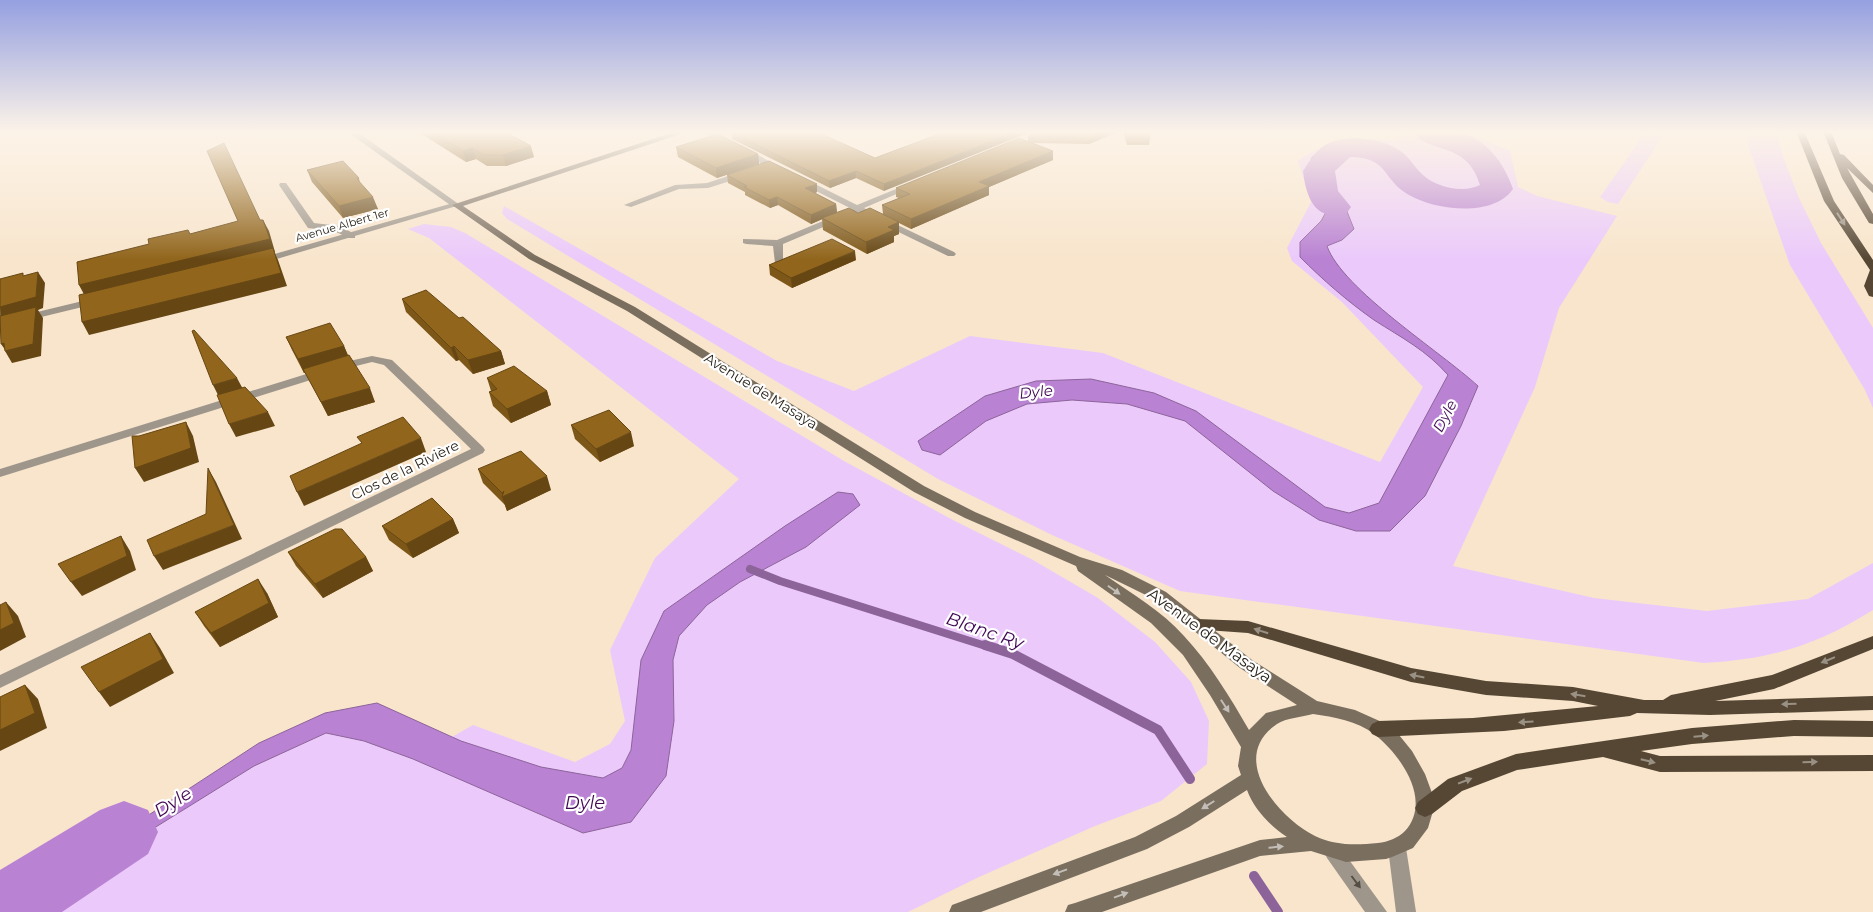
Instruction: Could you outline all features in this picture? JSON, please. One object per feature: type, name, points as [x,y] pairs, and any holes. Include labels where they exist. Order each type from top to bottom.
[{"type":"highway","points":[[1818,174],[1829,201],[1873,268]]},
{"type":"highway","points":[[1845,174],[1873,221]]},
{"type":"highway","points":[[1859,174],[1873,190]]},
{"type":"highway","points":[[1873,273],[1869,286],[1873,294]]},
{"type":"highway","points":[[1198,625],[1248,627],[1420,677],[1486,688],[1574,694],[1644,707],[1710,708],[1873,702]]},
{"type":"highway","points":[[1378,728],[1429,729],[1545,720],[1644,707],[1774,682],[1873,642]]},
{"type":"highway","points":[[1425,808],[1455,785],[1516,762],[1692,736],[1794,728],[1873,728]]},
{"type":"highway","points":[[1601,750],[1660,764],[1873,762]]},
{"type":"main road","name":"Avenue Albert 1er","points":[[456,205],[554,174]]},
{"type":"main road","name":"Avenue de Masaya","points":[[456,205],[532,257],[632,309],[919,489],[970,515],[1075,561],[1117,574],[1162,596],[1246,664],[1313,707]]},
{"type":"main road","name":"Avenue de Masaya","points":[[1075,561],[1144,611],[1178,639],[1204,674],[1248,745]]},
{"type":"main road","points":[[1313,707],[1347,713],[1378,728],[1404,752],[1421,780],[1425,808],[1417,831],[1397,848],[1368,856],[1333,852],[1310,843],[1282,826],[1261,804],[1249,779],[1246,761],[1248,745],[1258,728],[1272,716],[1291,709],[1313,707]]},
{"type":"main road","points":[[959,912],[1001,894],[1141,842],[1199,811],[1249,779]]},
{"type":"main road","points":[[1075,912],[1260,848],[1310,843]]},
{"type":"street","points":[[411,174],[456,205]]},
{"type":"street","points":[[628,204],[678,187],[708,185],[743,174]]},
{"type":"street","points":[[774,174],[859,207],[951,254]]},
{"type":"street","points":[[746,241],[778,244],[852,213],[859,207],[924,181]]},
{"type":"street","points":[[283,185],[311,226],[336,228],[352,236]]},
{"type":"street","name":"Avenue Albert 1er","points":[[254,262],[352,236],[456,205]]},
{"type":"street","points":[[778,244],[778,261]]},
{"type":"street","points":[[0,324],[106,298]]},
{"type":"street","name":"Clos de la Rivière","points":[[0,473],[349,364],[372,359],[388,362],[480,450],[0,682]]},
{"type":"street","points":[[1397,848],[1406,912]]},
{"type":"street","points":[[1333,852],[1377,912]]},
{"type":"shaded area","points":[[1302,174],[1515,174],[1518,187],[1537,196],[1617,216],[1559,308],[1535,387],[1453,566],[1594,598],[1707,611],[1808,599],[1873,563],[1873,610],[1812,642],[1772,654],[1704,663],[1180,591],[1052,535],[938,479],[507,219],[502,213],[504,206],[777,361],[854,391],[970,336],[1103,353],[1380,462],[1423,387],[1342,302],[1292,261],[1287,248],[1311,202]]},
{"type":"shaded area","points":[[1617,174],[1638,174],[1618,204],[1608,202],[1600,197]]},
{"type":"shaded area","points":[[1758,174],[1789,174],[1821,243],[1873,328],[1873,408],[1865,390],[1790,265]]},
{"type":"shaded area","points":[[424,224],[451,227],[465,233],[844,461],[953,520],[1033,560],[1098,598],[1155,642],[1191,682],[1209,721],[1207,764],[1161,801],[1095,826],[979,877],[908,912],[32,912],[130,843],[254,766],[326,733],[364,741],[413,759],[473,725],[575,762],[610,744],[625,721],[610,650],[655,558],[739,479],[429,238],[408,229]]},
{"type":"water","points":[[1311,174],[1328,174],[1327,184],[1344,204],[1354,229],[1342,240],[1327,246],[1336,263],[1372,300],[1478,386],[1461,426],[1425,496],[1390,531],[1356,531],[1319,520],[1273,491],[1185,421],[1127,404],[1072,400],[1027,404],[986,421],[940,455],[922,450],[918,441],[985,396],[1036,381],[1091,379],[1154,393],[1196,411],[1325,507],[1349,513],[1379,503],[1448,375],[1422,351],[1354,305],[1300,257],[1300,242],[1321,221],[1326,212]]},
{"type":"water","name":"Dyle","points":[[838,492],[853,494],[860,505],[806,547],[740,582],[707,605],[679,636],[673,660],[674,721],[666,776],[631,822],[583,833],[413,759],[364,741],[326,733],[254,766],[130,843],[32,912],[0,912],[259,743],[325,713],[377,703],[461,741],[541,767],[603,778],[622,768],[631,750],[641,660],[664,611],[785,526]]},
{"type":"building","points":[[217,174],[238,174],[260,220],[263,220],[270,239],[79,285],[77,262],[149,244],[148,239],[188,230],[190,234],[238,221]]},
{"type":"building","points":[[310,174],[355,174],[359,178],[357,179],[373,197],[339,206]]},
{"type":"building","points":[[795,174],[817,184],[805,188],[836,204],[811,215],[777,197],[769,200],[744,187],[747,186],[727,175]]},
{"type":"building","points":[[814,174],[849,174],[829,181]]},
{"type":"building","points":[[862,174],[910,174],[884,184]]},
{"type":"building","points":[[932,174],[999,174],[979,182],[989,186],[911,219],[882,205],[910,194],[896,188]]},
{"type":"building","points":[[849,208],[858,213],[870,208],[899,222],[888,227],[894,230],[866,242],[822,218]]},
{"type":"building","points":[[832,239],[855,251],[791,278],[769,265]]},
{"type":"building","points":[[273,248],[281,273],[82,322],[79,295]]},
{"type":"building","points":[[38,272],[36,297],[0,307],[0,279],[23,273],[23,276]]},
{"type":"building","points":[[426,290],[459,318],[463,317],[501,351],[468,360],[454,346],[451,348],[402,299]]},
{"type":"building","points":[[36,307],[33,344],[5,351],[4,343],[1,344],[0,316]]},
{"type":"building","points":[[330,323],[344,346],[298,359],[286,337]]},
{"type":"building","points":[[194,330],[237,378],[213,385],[192,331]]},
{"type":"building","points":[[349,355],[370,388],[321,402],[303,369]]},
{"type":"building","points":[[514,366],[547,391],[507,409],[489,392],[497,389],[487,378]]},
{"type":"building","points":[[245,387],[268,412],[229,424],[217,395]]},
{"type":"building","points":[[609,410],[631,432],[596,449],[571,425]]},
{"type":"building","points":[[403,417],[421,438],[297,492],[290,476],[362,443],[357,437]]},
{"type":"building","points":[[186,422],[191,448],[135,468],[132,436],[139,436]]},
{"type":"building","points":[[521,451],[547,476],[502,497],[504,491],[502,493],[478,469]]},
{"type":"building","points":[[208,468],[234,525],[154,556],[147,540],[206,514]]},
{"type":"building","points":[[432,498],[453,519],[406,544],[382,526]]},
{"type":"building","points":[[335,529],[342,529],[366,557],[315,584],[288,552]]},
{"type":"building","points":[[121,536],[127,556],[71,582],[58,564]]},
{"type":"building","points":[[258,579],[269,603],[211,633],[195,612]]},
{"type":"building","points":[[6,602],[14,623],[0,630],[0,605]]},
{"type":"building","points":[[150,633],[163,659],[99,692],[81,667]]},
{"type":"building","points":[[25,685],[35,713],[0,730],[0,697]]},
{"type":"waterway","name":"Dyle","points":[[1319,174],[1322,192],[1334,207]]},
{"type":"waterway","name":"Dyle","points":[[1404,174],[1414,184],[1428,192],[1464,199],[1484,196],[1497,189],[1492,174]]},
{"type":"waterway","name":"Blanc Ry","points":[[750,569],[780,581],[989,647]]},
{"type":"waterway","name":"Blanc Ry","points":[[985,645],[1013,654],[1158,730],[1190,779]]},
{"type":"waterway","name":"Dyle","points":[[0,911],[124,832]]},
{"type":"waterway","name":"Blanc Ry","points":[[1254,876],[1278,912]]}]
